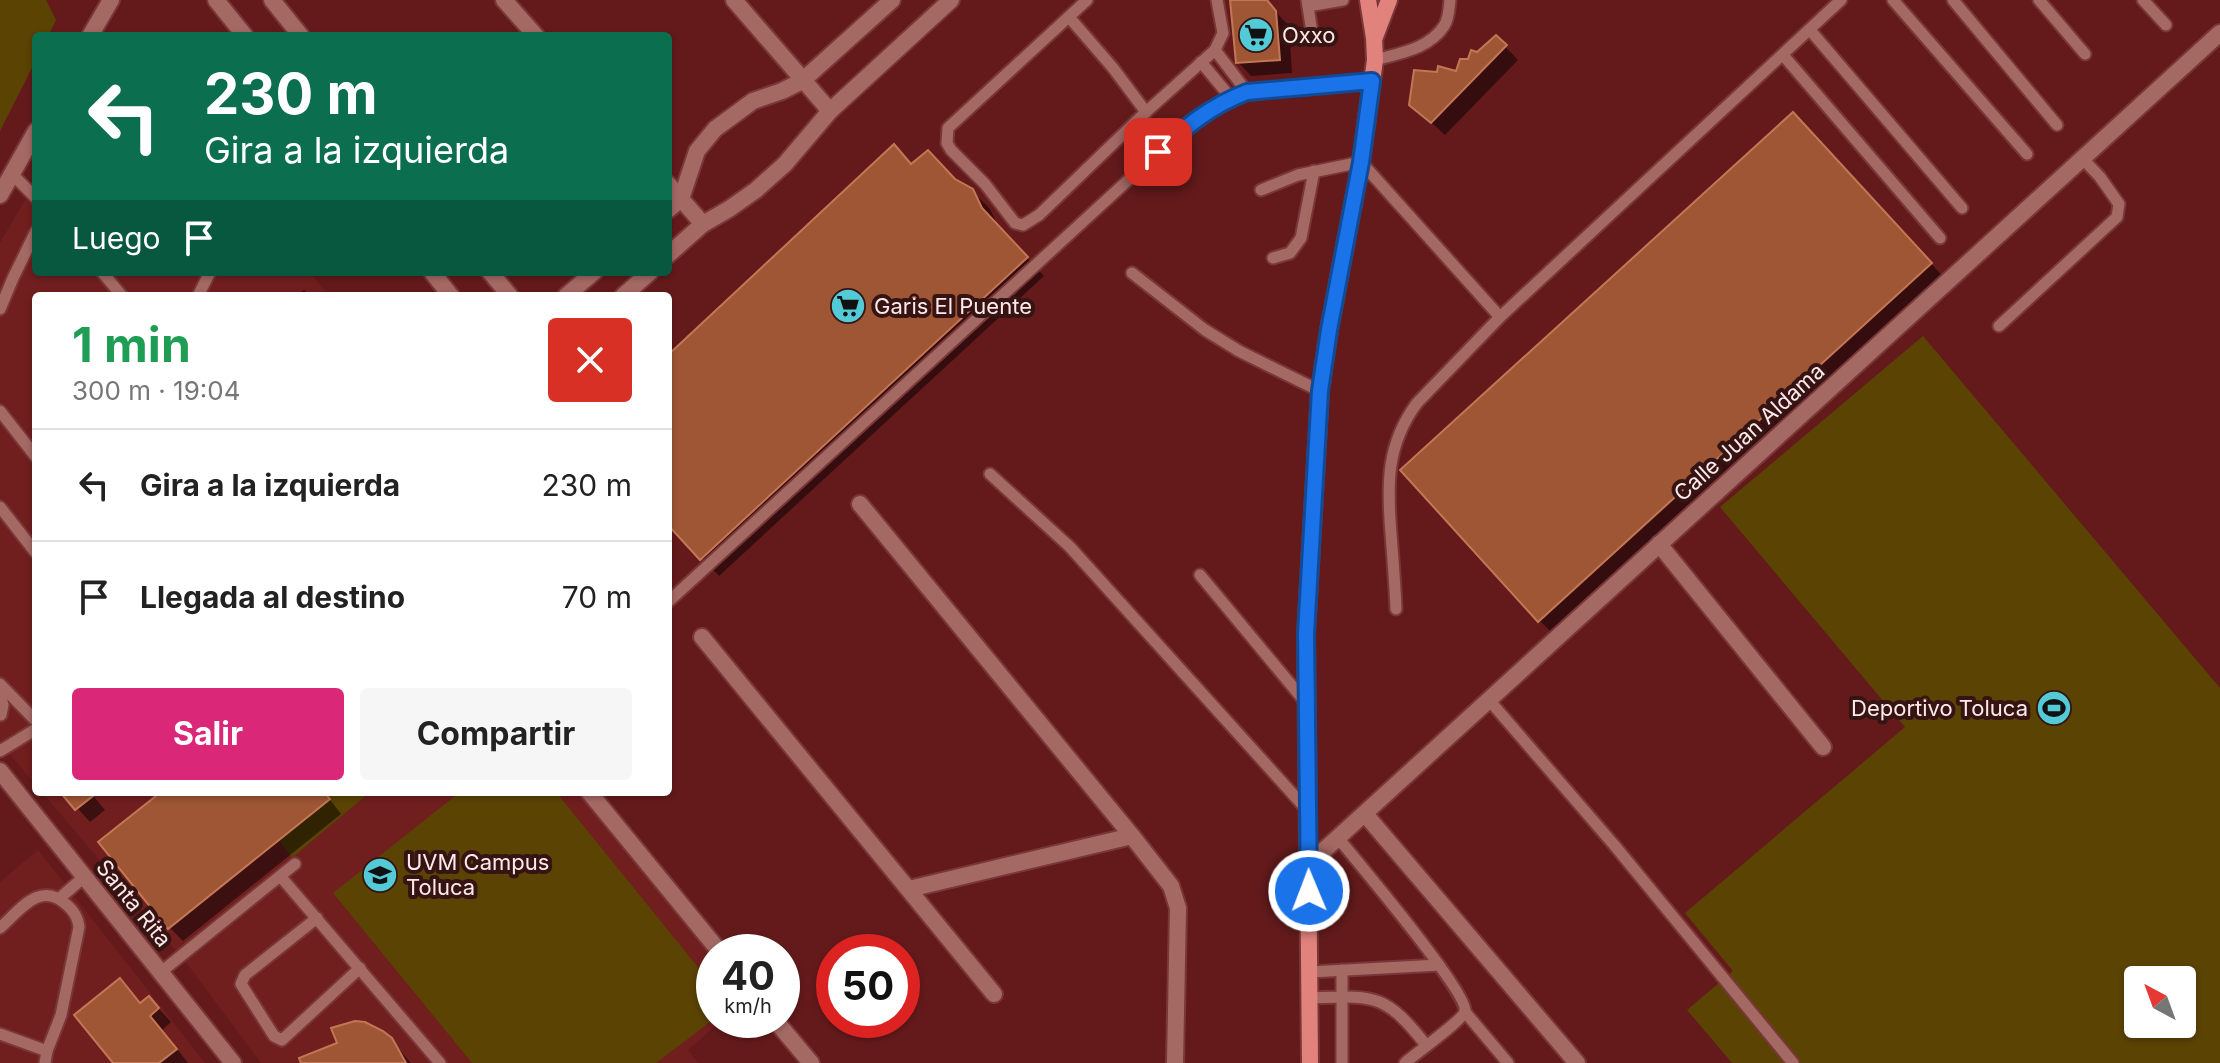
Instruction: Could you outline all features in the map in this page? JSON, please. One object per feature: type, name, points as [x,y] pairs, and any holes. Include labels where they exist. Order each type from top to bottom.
[{"type":"main road","points":[[1310,1063],[1306,634],[1320,391],[1361,162],[1375,60],[1368,0]]},
{"type":"main road","points":[[1374,38],[1389,0]]},
{"type":"street","points":[[92,32],[111,0]]},
{"type":"street","points":[[216,0],[242,32]]},
{"type":"street","points":[[272,0],[298,32]]},
{"type":"street","points":[[504,0],[532,32]]},
{"type":"street","points":[[734,0],[830,111]]},
{"type":"street","points":[[703,224],[674,204],[697,151],[715,129],[753,101],[802,81],[892,0]]},
{"type":"street","points":[[672,251],[703,224],[756,190],[785,164],[830,111],[951,0]]},
{"type":"street","name":"Calle Juan Aldama","points":[[1309,864],[2220,33]]},
{"type":"street","points":[[0,195],[32,138]]},
{"type":"street","points":[[435,276],[448,292]]},
{"type":"street","points":[[493,276],[507,292]]},
{"type":"street","points":[[571,292],[589,276]]},
{"type":"street","points":[[628,292],[646,276]]},
{"type":"street","points":[[860,504],[1171,886],[1178,908],[1175,1063]]},
{"type":"street","points":[[1659,544],[1823,747]]},
{"type":"street","points":[[702,637],[994,994]]},
{"type":"street","name":"Santa Rita","points":[[0,771],[233,1063]]},
{"type":"street","points":[[592,796],[705,934]]},
{"type":"street","points":[[1365,814],[1577,1063]]},
{"type":"street","points":[[909,889],[1132,836]]},
{"type":"street","points":[[790,1038],[811,1063]]},
{"type":"lane","points":[[1087,0],[948,128],[947,143],[951,150],[985,184],[1015,223],[1023,225],[1039,215],[1215,50],[1223,33],[1217,0]]},
{"type":"lane","points":[[1313,39],[1308,3],[1343,0]]},
{"type":"lane","points":[[1375,60],[1418,48],[1433,38],[1446,23],[1450,0]]},
{"type":"lane","points":[[1396,609],[1388,487],[1390,462],[1408,415],[1500,317],[1841,0]]},
{"type":"lane","points":[[1893,0],[2027,154]]},
{"type":"lane","points":[[1953,0],[2057,125]]},
{"type":"lane","points":[[2039,0],[2085,54]]},
{"type":"lane","points":[[2143,0],[2166,25]]},
{"type":"lane","points":[[1069,17],[1146,112]]},
{"type":"lane","points":[[1810,30],[1962,208]]},
{"type":"lane","points":[[1215,50],[1247,92]]},
{"type":"lane","points":[[1783,55],[1940,238]]},
{"type":"lane","points":[[1201,62],[1231,98]]},
{"type":"lane","points":[[672,598],[1197,117],[1247,92],[1372,81]]},
{"type":"lane","points":[[1999,326],[2117,217],[2119,204],[2082,158]]},
{"type":"lane","points":[[1261,190],[1314,171],[1361,162],[1500,317]]},
{"type":"lane","points":[[1273,258],[1290,253],[1301,238],[1314,171]]},
{"type":"lane","points":[[12,174],[32,194]]},
{"type":"lane","points":[[0,309],[32,239]]},
{"type":"lane","points":[[1132,273],[1205,330],[1239,351],[1320,391]]},
{"type":"lane","points":[[105,276],[119,292]]},
{"type":"lane","points":[[0,411],[32,452]]},
{"type":"lane","points":[[990,474],[1070,547],[1308,811]]},
{"type":"lane","points":[[0,507],[32,548]]},
{"type":"lane","points":[[1200,575],[1307,705]]},
{"type":"lane","points":[[0,684],[32,717]]},
{"type":"lane","points":[[0,693],[3,705],[1,715]]},
{"type":"lane","points":[[1489,700],[1615,846],[1793,1063]]},
{"type":"lane","points":[[0,751],[32,731]]},
{"type":"lane","points":[[1338,838],[1439,965],[1460,995],[1465,1012],[1508,1063]]},
{"type":"lane","points":[[161,972],[295,864]]},
{"type":"lane","points":[[60,898],[85,876]]},
{"type":"lane","points":[[281,877],[440,1063]]},
{"type":"lane","points":[[0,928],[31,899],[45,894],[60,898],[73,910],[79,927],[61,1015],[46,1057],[0,1034]]},
{"type":"lane","points":[[317,918],[245,975],[241,984],[274,1036],[282,1040],[360,968]]},
{"type":"lane","points":[[1310,972],[1439,965]]},
{"type":"lane","points":[[1342,970],[1342,1063]]},
{"type":"lane","points":[[1310,998],[1371,997],[1408,1022],[1426,1045]]},
{"type":"lane","points":[[1405,1063],[1461,1019],[1465,1012]]},
{"type":"lane","points":[[424,1042],[427,1063]]},
{"type":"shaded area","points":[[0,0],[46,0],[56,20],[50,32],[32,32],[32,68],[0,131]]},
{"type":"shaded area","points":[[32,188],[32,276],[313,276],[326,292],[32,292],[32,780],[0,743],[0,243]]},
{"type":"shaded area","name":"Deportivo Toluca","points":[[1923,336],[2220,688],[2220,1063],[1732,1063],[1687,1010],[1733,971],[1685,913],[1905,727],[1720,507]]},
{"type":"shaded area","name":"UVM Campus Toluca","points":[[45,796],[585,796],[696,934],[696,1038],[702,1038],[688,1050],[698,1063],[261,1063],[188,965]]},
{"type":"shaded area","points":[[326,796],[365,796],[292,858],[279,840],[329,800]]},
{"type":"shaded area","points":[[455,796],[559,796],[696,965],[696,1033],[656,1063],[472,1063],[333,893]]},
{"type":"shaded area","points":[[38,850],[205,1063],[0,1063],[0,882]]},
{"type":"building","name":"Oxxo","points":[[1230,0],[1267,0],[1276,11],[1280,60],[1236,63]]},
{"type":"building","points":[[1496,35],[1507,45],[1431,123],[1409,105],[1414,70],[1437,72],[1438,66],[1456,71],[1460,59],[1468,59],[1471,50],[1477,52]]},
{"type":"building","points":[[1793,112],[1932,263],[1538,622],[1400,470]]},
{"type":"building","name":"Garis El Puente","points":[[894,144],[911,164],[928,150],[955,179],[973,189],[982,208],[1028,257],[700,560],[672,529],[672,351]]},
{"type":"building","points":[[63,796],[93,796],[75,810]]},
{"type":"building","points":[[156,796],[327,796],[330,799],[168,929],[98,842]]},
{"type":"building","points":[[120,978],[140,1003],[149,996],[159,1008],[150,1016],[177,1049],[159,1063],[113,1063],[74,1015]]},
{"type":"building","points":[[355,1021],[365,1022],[392,1038],[406,1063],[301,1063],[299,1058],[337,1043],[331,1028]]},
{"type":"place","name":"Oxxo","points":[[1256,35]]},
{"type":"place","name":"Garis El Puente","points":[[848,306]]},
{"type":"place","name":"Deportivo Toluca","points":[[2054,708]]},
{"type":"place","name":"UVM Campus Toluca","points":[[380,875]]},
{"type":"route","points":[[1158,152],[1197,117],[1247,92],[1372,81],[1361,162],[1320,391],[1306,634],[1309,891]]}]
